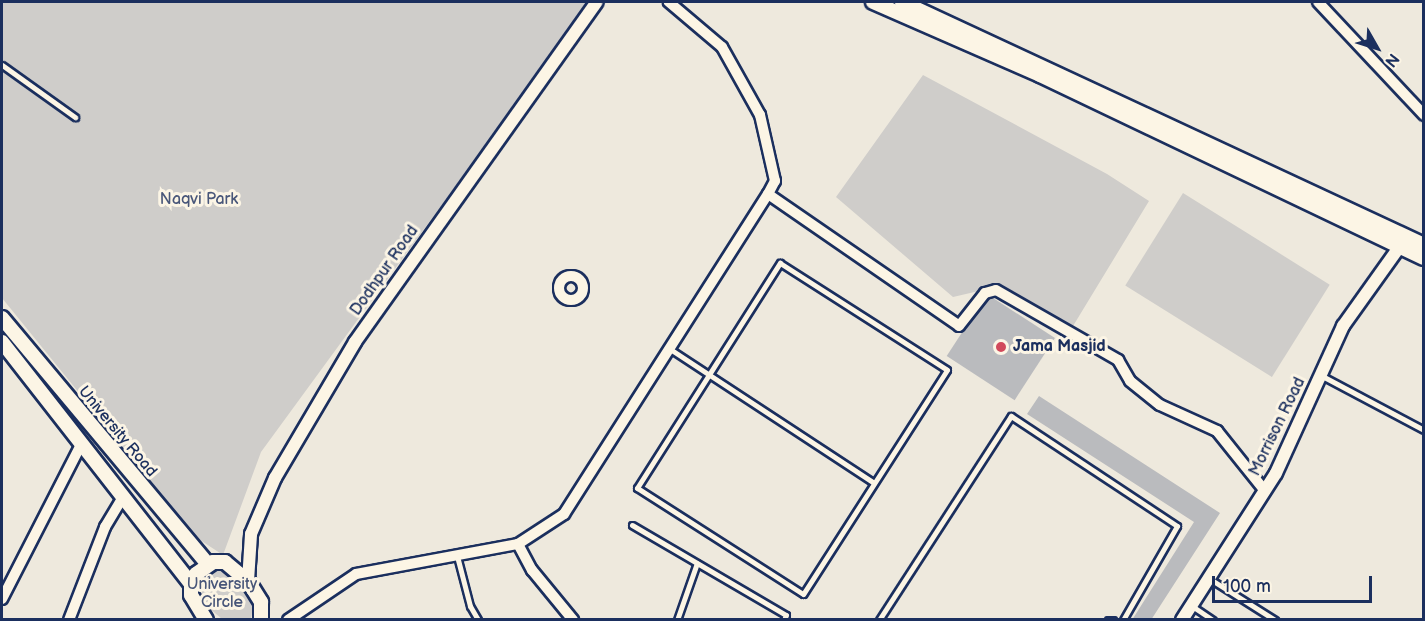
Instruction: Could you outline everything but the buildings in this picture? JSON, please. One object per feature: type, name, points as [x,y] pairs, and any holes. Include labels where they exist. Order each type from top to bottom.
[{"type":"main road","points":[[873,2],[1040,75],[1402,242],[1424,245]]},
{"type":"main road","points":[[902,2],[1402,242],[1424,258]]},
{"type":"main road","name":"University Road","points":[[2,318],[208,564]]},
{"type":"main road","name":"University Road","points":[[2,342],[191,584],[191,595],[206,620]]},
{"type":"main road","points":[[191,584],[196,574],[208,564],[225,562],[248,581],[263,617]]},
{"type":"street","name":"Dodhpur Road","points":[[248,581],[251,534],[275,478],[355,342],[597,2]]},
{"type":"street","points":[[288,620],[356,574],[518,544],[564,514],[667,347],[768,194],[775,181],[760,116],[722,46],[669,2]]},
{"type":"street","points":[[1318,2],[1424,115]]},
{"type":"street","points":[[768,194],[959,326],[985,293],[996,290],[1118,360],[1130,381],[1160,405],[1217,431],[1264,490]]},
{"type":"street","name":"Morrison Road","points":[[1182,620],[1264,490],[1321,376],[1342,326],[1402,242]]},
{"type":"street","points":[[2,599],[82,443]]},
{"type":"street","points":[[69,620],[105,527],[123,497]]},
{"type":"street","points":[[518,544],[532,570],[573,620]]},
{"type":"lane","points":[[2,65],[75,117]]},
{"type":"lane","points":[[780,263],[947,369],[803,594],[637,488],[709,375],[780,263]]},
{"type":"lane","points":[[667,347],[874,483]]},
{"type":"lane","points":[[1321,376],[1424,430]]},
{"type":"lane","points":[[879,620],[1011,416],[1177,526],[1123,620]]},
{"type":"lane","points":[[632,525],[786,615],[784,620]]},
{"type":"lane","points":[[457,555],[471,606],[478,620]]},
{"type":"lane","points":[[677,620],[697,563]]},
{"type":"lane","points":[[1207,578],[1275,620]]},
{"type":"lane","points":[[1191,606],[1213,620]]},
{"type":"lane","points":[[1108,620],[1113,620]]},
{"type":"green space","name":"Naqvi Park","points":[[2,2],[590,2],[261,452],[223,555],[197,538],[2,298]]},
{"type":"green space","points":[[923,75],[1107,174],[1149,201],[1070,331],[996,287],[953,297],[836,197]]},
{"type":"green space","points":[[1183,193],[1330,285],[1272,377],[1125,285]]},
{"type":"green space","name":"University Circle","points":[[218,570],[234,576],[254,599],[251,619],[222,619],[202,602],[201,581],[205,574]]},
{"type":"place","name":"Jama Masjid","points":[[1001,347]]}]
